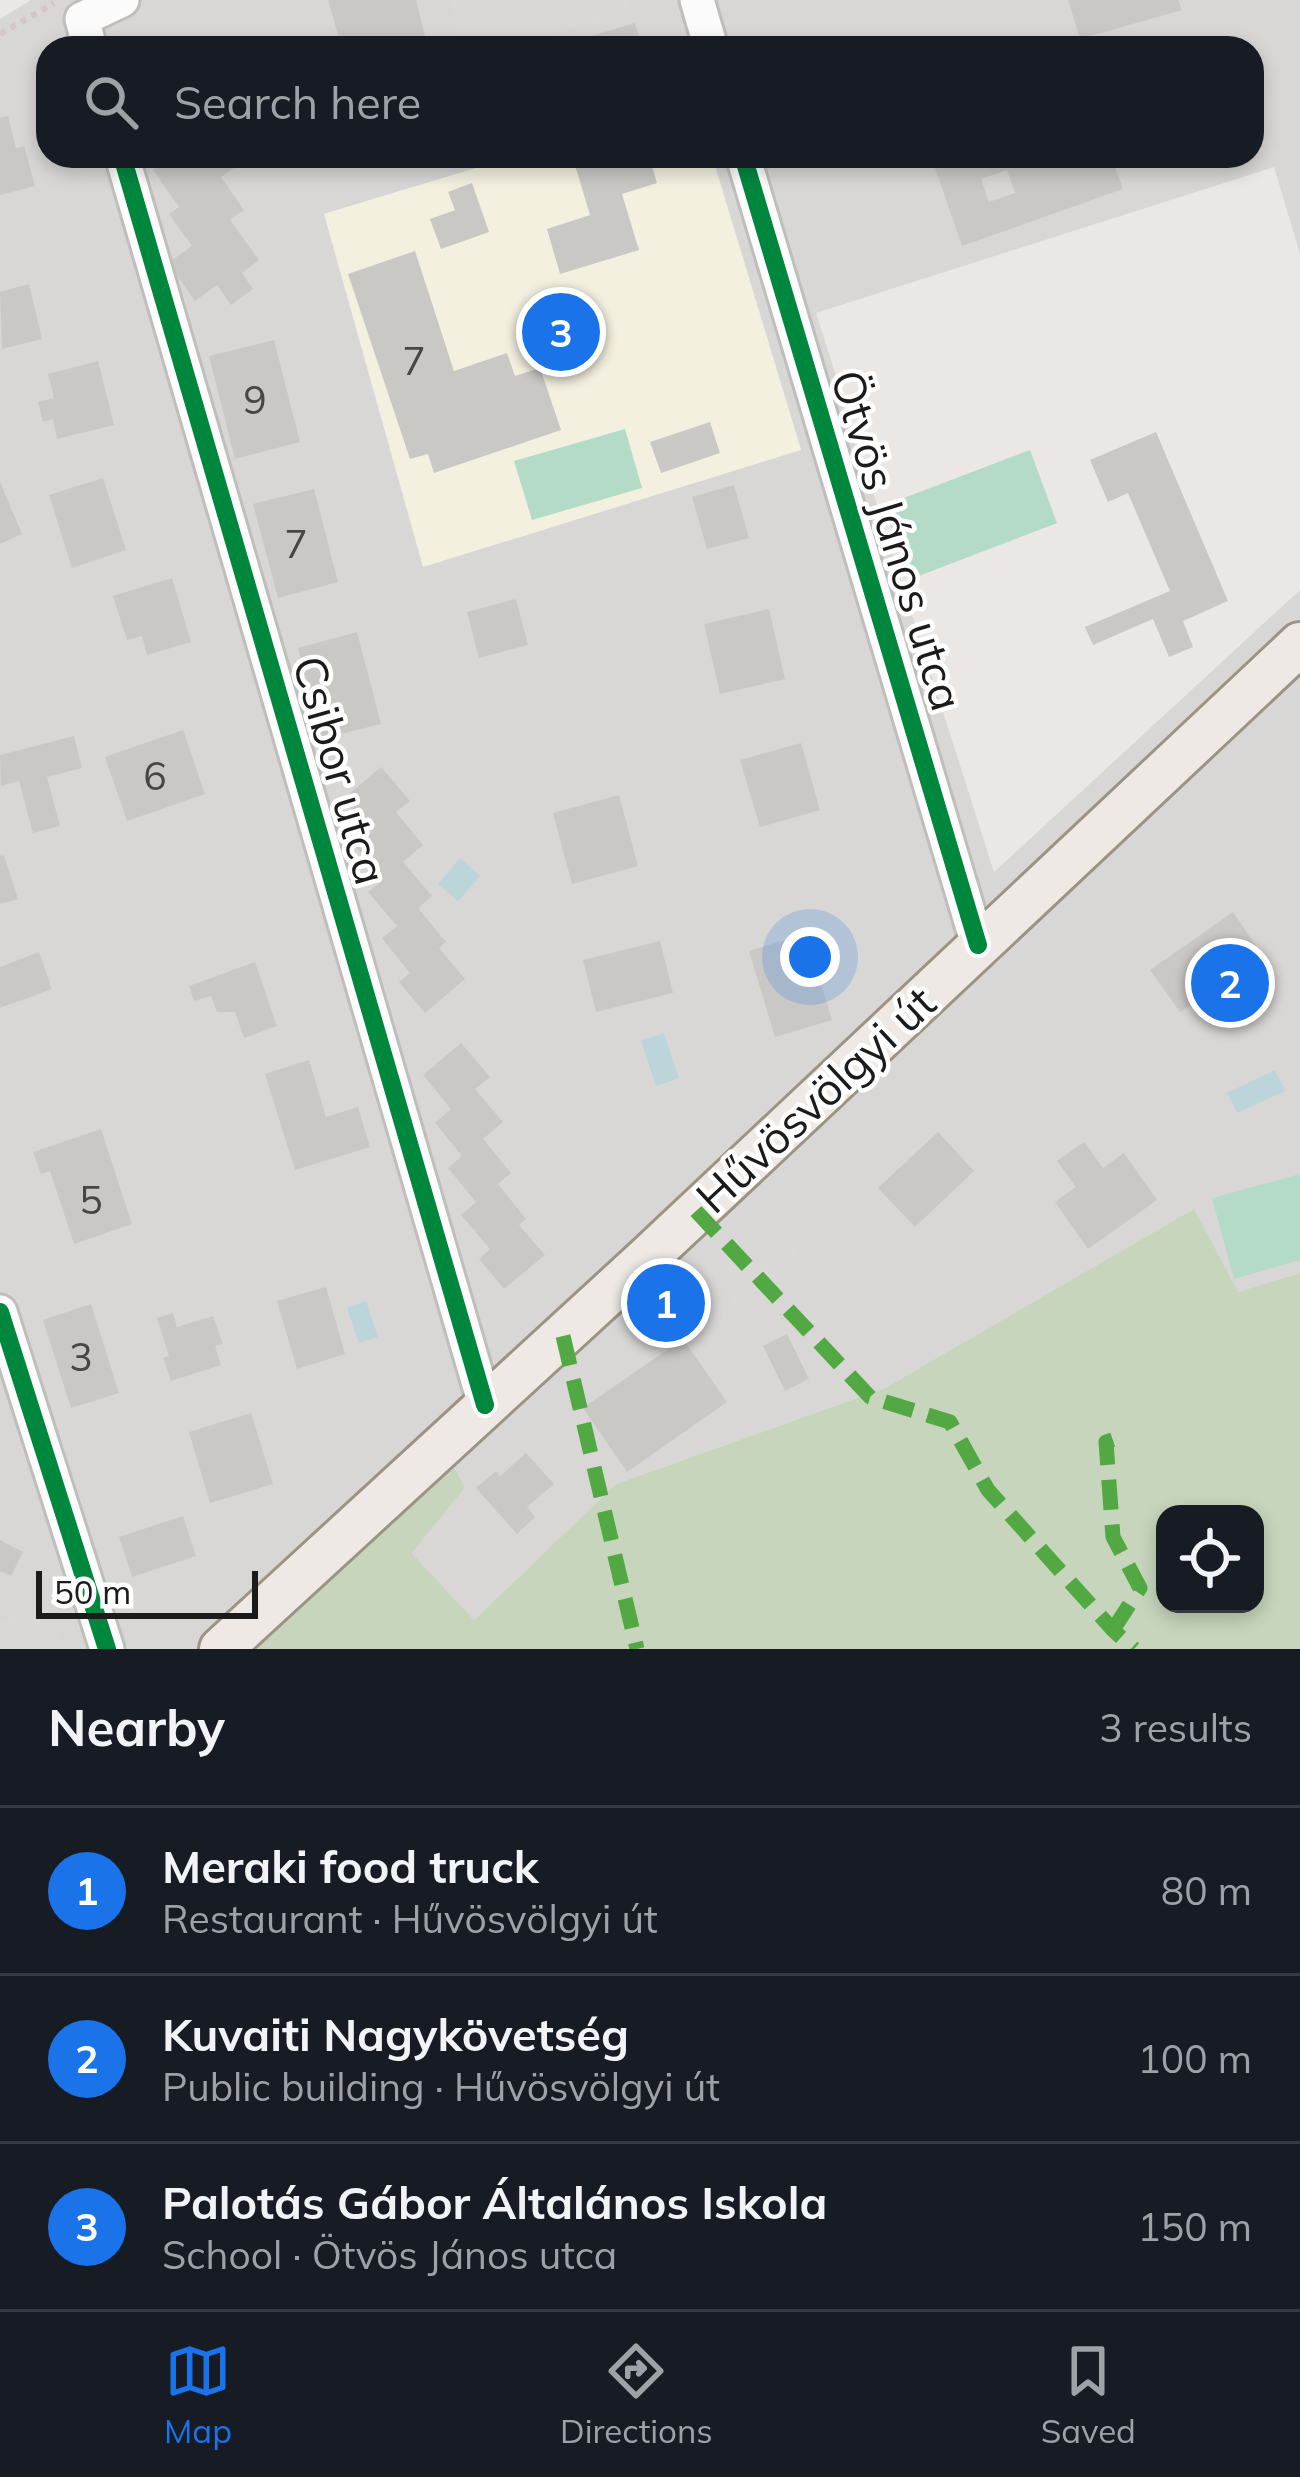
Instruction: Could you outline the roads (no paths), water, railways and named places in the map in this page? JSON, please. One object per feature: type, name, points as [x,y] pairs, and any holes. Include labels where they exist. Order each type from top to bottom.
[{"type":"main road","name":"Hűvösvölgyi út","points":[[220,1649],[648,1257],[1300,644]]},
{"type":"street","points":[[87,36],[82,19],[122,0]]},
{"type":"street","points":[[697,0],[708,36]]},
{"type":"street","name":"Csibor utca","points":[[125,168],[485,1405]]},
{"type":"street","name":"Ötvös János utca","points":[[747,168],[978,945]]},
{"type":"street","points":[[0,1312],[107,1649]]},
{"type":"water","points":[[460,858],[480,876],[458,901],[438,884]]},
{"type":"water","points":[[664,1033],[679,1078],[656,1086],[641,1041]]},
{"type":"water","points":[[1275,1070],[1285,1091],[1237,1113],[1227,1093]]},
{"type":"water","points":[[366,1301],[378,1337],[359,1343],[347,1308]]},
{"type":"place","name":"Palotás Gábor Általános Iskola","points":[[561,332]]},
{"type":"place","name":"Kuvaiti Nagykövetség","points":[[1230,983]]},
{"type":"place","name":"Meraki food truck","points":[[666,1303]]}]
